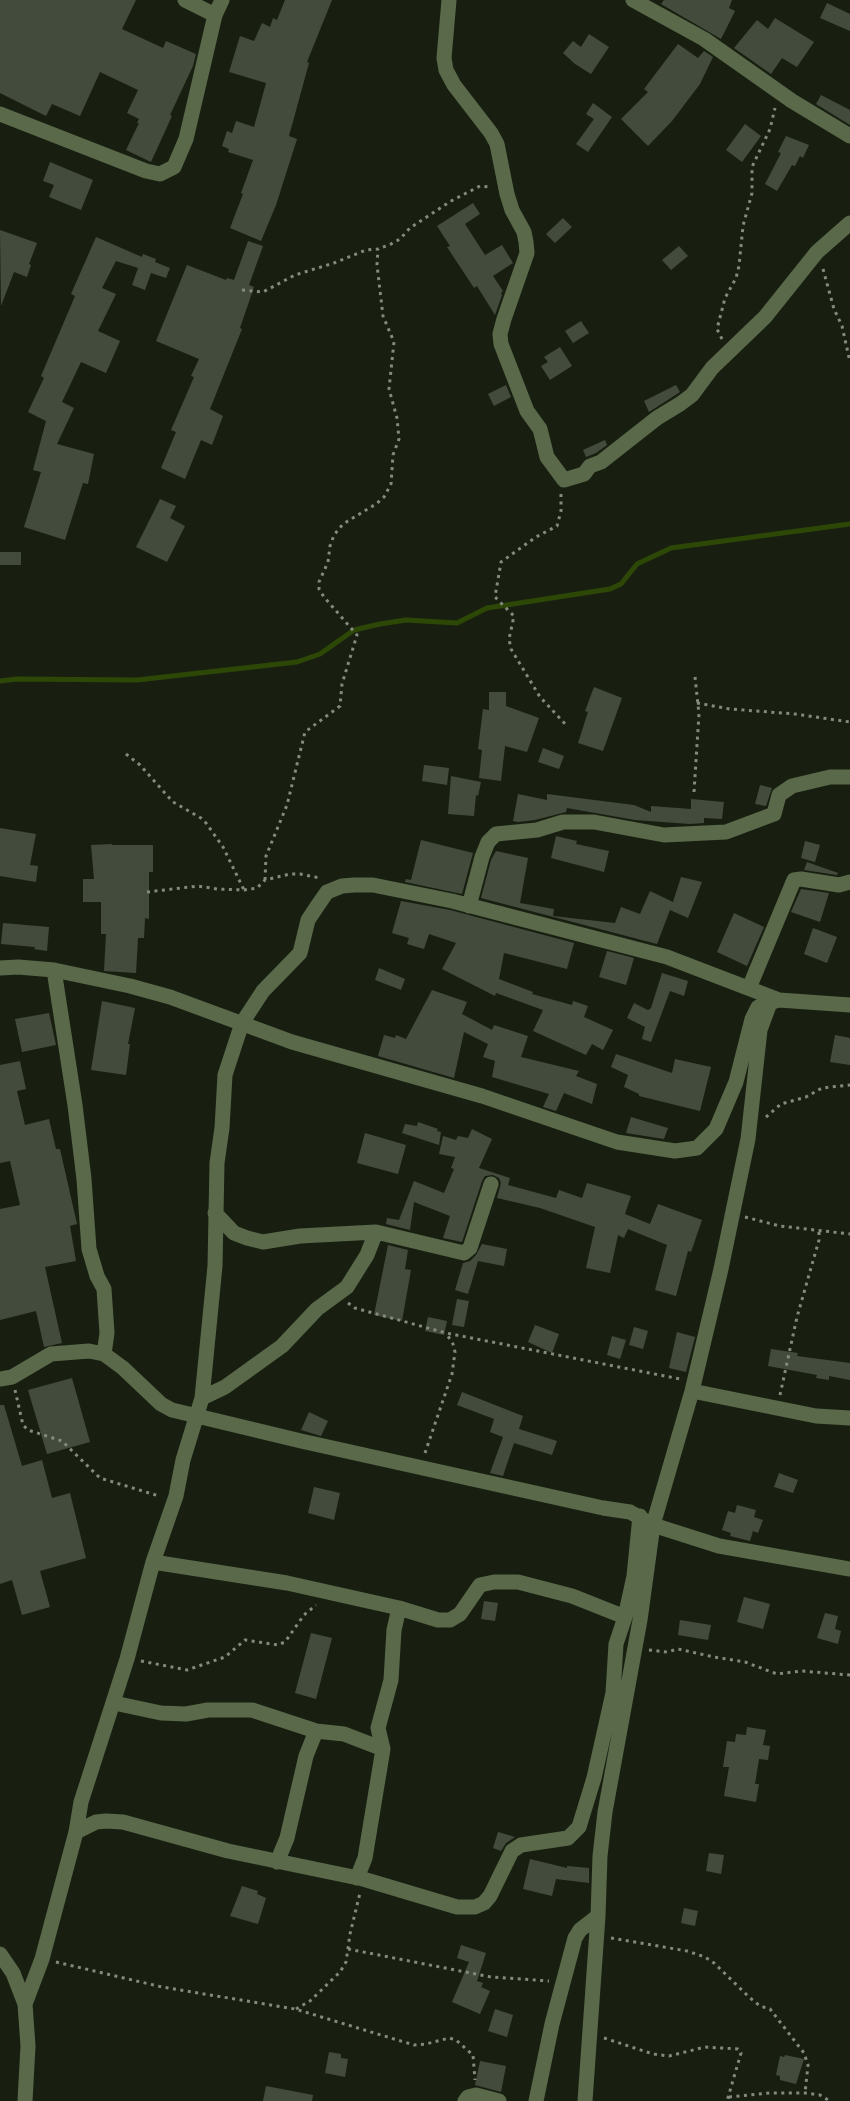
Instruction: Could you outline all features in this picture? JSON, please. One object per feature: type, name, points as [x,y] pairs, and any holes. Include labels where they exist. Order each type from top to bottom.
[{"type":"street","points":[[185,0],[215,15]]},
{"type":"street","points":[[0,114],[128,165],[160,174],[174,167],[186,140],[215,15],[222,0]]},
{"type":"street","points":[[449,0],[444,58],[446,70],[454,85],[497,144],[507,194],[512,210],[524,232],[527,253],[504,319],[500,334],[501,344],[527,411],[540,429],[544,450],[564,480],[584,474],[590,466],[600,462],[657,418],[692,395],[712,368],[765,317],[814,256],[850,223]]},
{"type":"street","points":[[633,0],[704,39],[779,92],[850,136]]},
{"type":"street","points":[[469,906],[482,857],[488,842],[496,834],[537,830],[563,822],[594,822],[664,835],[726,832],[774,814],[780,795],[792,786],[830,777],[850,777]]},
{"type":"street","points":[[748,988],[794,880],[839,885],[850,882]]},
{"type":"street","points":[[25,2004],[42,1959],[76,1832],[81,1802],[114,1703],[153,1562],[176,1497],[183,1460],[198,1417],[202,1398],[215,1266],[217,1163],[225,1075],[242,1023],[263,991],[300,953],[308,920],[327,892],[342,886],[373,885],[469,906],[667,957],[748,988],[774,1002]]},
{"type":"street","points":[[0,968],[54,970],[130,986],[170,997],[322,1052],[482,1096],[617,1142],[675,1151],[697,1148],[716,1129],[736,1082],[752,1018],[758,1007],[774,1002],[850,1005]]},
{"type":"street","points":[[54,970],[78,1126],[89,1249],[97,1276],[104,1289],[107,1333],[104,1354]]},
{"type":"street","points":[[76,1832],[96,1822],[123,1822],[277,1862],[360,1879],[457,1907],[484,1903],[490,1896],[512,1851],[522,1845],[568,1838],[579,1827],[604,1736],[613,1693],[616,1644],[625,1617],[646,1521],[693,1386],[722,1269],[748,1139],[760,1030],[774,1002]]},
{"type":"street","points":[[215,1213],[234,1233],[264,1242],[300,1236],[376,1232],[464,1253],[470,1248],[491,1184]]},
{"type":"street","points":[[202,1398],[225,1387],[282,1346],[316,1309],[347,1287],[367,1255],[376,1232]]},
{"type":"street","points":[[6,1378],[51,1354],[89,1351],[104,1354],[123,1368],[161,1404],[172,1410],[630,1512],[646,1521],[719,1546],[850,1569]]},
{"type":"street","points":[[693,1386],[816,1416],[850,1418]]},
{"type":"street","points":[[585,2101],[600,1856],[605,1812],[635,1648],[646,1521]]},
{"type":"street","points":[[153,1562],[332,1592],[438,1620],[450,1620],[466,1607],[472,1594],[480,1585],[494,1582],[518,1582],[572,1596],[625,1617]]},
{"type":"street","points":[[360,1879],[383,1749],[378,1728],[391,1680],[394,1630],[399,1608]]},
{"type":"street","points":[[114,1703],[161,1713],[186,1714],[208,1710],[252,1710],[316,1731],[344,1734],[383,1749]]},
{"type":"street","points":[[277,1862],[287,1838],[306,1756],[316,1731]]},
{"type":"street","points":[[536,2101],[552,2024],[575,1938],[580,1930],[598,1916]]},
{"type":"street","points":[[0,1954],[13,1973],[25,2004],[28,2046],[25,2101]]},
{"type":"street","points":[[471,2098],[499,2101]]},
{"type":"path","points":[[728,352],[717,329],[725,298],[736,278],[739,266],[743,226],[752,193],[752,167],[770,129],[779,92]]},
{"type":"path","points":[[242,291],[262,292],[294,275],[334,263],[366,249],[378,249],[400,239],[410,228],[451,201],[480,186],[507,194]]},
{"type":"path","points":[[265,880],[266,856],[287,805],[305,732],[340,706],[342,684],[357,636],[319,589],[330,546],[334,535],[343,525],[376,504],[384,497],[391,484],[393,455],[399,438],[397,418],[389,389],[394,342],[383,316],[377,265],[378,249]]},
{"type":"path","points":[[814,256],[822,265],[834,309],[842,326],[850,362]]},
{"type":"path","points":[[564,480],[557,526],[536,537],[501,562],[495,597],[514,616],[509,639],[511,649],[540,697],[567,726]]},
{"type":"path","points":[[694,792],[699,714],[695,676]]},
{"type":"path","points":[[697,703],[730,709],[795,714],[850,722]]},
{"type":"path","points":[[126,754],[140,765],[173,802],[206,822],[223,847],[244,890]]},
{"type":"path","points":[[147,892],[198,886],[244,890],[257,888],[265,880],[281,875],[300,874],[324,879]]},
{"type":"path","points":[[748,1139],[768,1114],[781,1104],[822,1088],[850,1085]]},
{"type":"path","points":[[733,1214],[780,1226],[850,1234]]},
{"type":"path","points":[[777,1408],[797,1317],[819,1240],[819,1230]]},
{"type":"path","points":[[336,1296],[355,1308],[446,1333],[604,1362],[693,1386]]},
{"type":"path","points":[[420,1467],[452,1374],[455,1352],[446,1333]]},
{"type":"path","points":[[6,1378],[23,1425],[28,1430],[62,1441],[99,1478],[159,1496],[176,1497]]},
{"type":"path","points":[[127,1659],[188,1670],[225,1657],[245,1640],[278,1645],[285,1642],[309,1610],[332,1592]]},
{"type":"path","points":[[635,1648],[660,1652],[678,1649],[745,1662],[777,1674],[801,1671],[850,1676]]},
{"type":"path","points":[[295,2009],[310,2001],[340,1971],[345,1962],[360,1879]]},
{"type":"path","points":[[596,1936],[687,1951],[705,1957],[714,1963],[754,2001],[770,2009],[804,2053],[808,2065],[805,2093]]},
{"type":"path","points":[[348,1949],[491,1977],[563,1982]]},
{"type":"path","points":[[42,1959],[162,1987],[295,2009],[414,2044],[426,2044],[449,2038],[456,2040],[473,2055],[471,2098]]},
{"type":"path","points":[[590,2034],[653,2054],[669,2056],[705,2047],[738,2049],[741,2054],[727,2099],[770,2093],[805,2093],[820,2095],[830,2101]]},
{"type":"building","points":[[0,0],[136,0],[122,29],[163,48],[166,41],[196,54],[193,66],[151,162],[126,150],[139,123],[137,123],[139,119],[127,113],[138,90],[100,72],[80,116],[52,104],[46,116],[0,93]]},
{"type":"building","points":[[285,0],[332,0],[307,62],[309,63],[289,136],[297,139],[276,205],[261,241],[230,228],[253,160],[228,152],[229,149],[222,146],[227,131],[232,133],[236,121],[254,127],[266,83],[229,72],[240,36],[254,41],[262,23],[270,27],[273,18],[277,20]]},
{"type":"building","points":[[664,0],[732,0],[729,8],[735,11],[721,39],[661,4]]},
{"type":"building","points":[[827,3],[850,14],[850,31],[820,18]]},
{"type":"building","points":[[775,18],[814,42],[797,67],[782,58],[771,74],[734,48],[757,20],[768,29]]},
{"type":"building","points":[[589,34],[609,47],[591,74],[563,53],[573,41],[581,47]]},
{"type":"building","points":[[678,44],[698,58],[704,51],[713,57],[700,84],[672,121],[648,146],[621,119],[648,92],[644,89]]},
{"type":"building","points":[[821,95],[850,110],[850,125],[816,104]]},
{"type":"building","points":[[593,103],[612,117],[588,152],[576,144],[594,119],[586,114]]},
{"type":"building","points":[[745,124],[761,136],[742,162],[726,150]]},
{"type":"building","points":[[786,136],[809,145],[803,158],[800,156],[795,166],[792,165],[777,191],[765,184],[781,153],[778,152]]},
{"type":"building","points":[[50,162],[93,180],[81,210],[49,197],[54,185],[43,181]]},
{"type":"building","points":[[473,203],[480,214],[465,224],[485,255],[502,245],[513,263],[493,276],[503,291],[495,315],[477,286],[474,288],[447,247],[450,246],[437,226]]},
{"type":"building","points":[[563,218],[572,227],[555,243],[546,234]]},
{"type":"building","points":[[0,230],[37,243],[27,277],[14,272],[1,306]]},
{"type":"building","points":[[96,237],[142,257],[143,254],[156,259],[155,262],[170,268],[166,278],[151,273],[145,290],[132,285],[138,268],[116,261],[102,288],[116,294],[98,331],[120,341],[106,373],[81,362],[62,402],[74,408],[57,444],[94,454],[88,484],[83,483],[65,540],[24,527],[41,472],[33,470],[46,421],[28,412],[44,378],[41,376],[75,296],[71,294]]},
{"type":"building","points":[[248,241],[263,246],[249,285],[254,287],[240,328],[242,329],[210,409],[223,416],[212,445],[201,440],[185,479],[161,468],[176,432],[171,430],[194,377],[191,376],[199,359],[156,341],[187,265],[226,280],[227,278],[234,280]]},
{"type":"building","points":[[679,246],[688,256],[671,270],[662,260]]},
{"type":"building","points":[[581,321],[589,333],[573,343],[565,331]]},
{"type":"building","points":[[560,347],[572,366],[550,380],[541,366],[548,362],[544,357]]},
{"type":"building","points":[[506,385],[511,397],[494,406],[488,394]]},
{"type":"building","points":[[676,385],[680,392],[649,412],[644,401]]},
{"type":"building","points":[[605,440],[607,445],[586,457],[583,450]]},
{"type":"building","points":[[160,499],[176,506],[170,518],[185,526],[167,562],[136,547]]},
{"type":"building","points":[[0,552],[21,552],[21,565],[0,565]]},
{"type":"building","points":[[594,687],[622,698],[603,751],[578,743],[588,712],[585,711]]},
{"type":"building","points":[[489,692],[506,692],[506,706],[539,718],[527,752],[505,746],[501,781],[479,778],[482,750],[478,749],[483,709],[489,710]]},
{"type":"building","points":[[543,748],[564,756],[559,769],[538,762]]},
{"type":"building","points":[[424,765],[449,768],[447,785],[422,781]]},
{"type":"building","points":[[451,776],[481,782],[478,796],[476,795],[474,816],[448,814]]},
{"type":"building","points":[[760,785],[772,788],[766,806],[755,804]]},
{"type":"building","points":[[518,794],[547,800],[547,794],[634,805],[651,812],[651,806],[691,809],[691,799],[724,802],[722,819],[704,818],[704,823],[635,820],[567,808],[566,812],[518,822],[513,821]]},
{"type":"building","points":[[0,828],[36,834],[30,865],[38,866],[36,882],[0,876]]},
{"type":"building","points":[[556,836],[577,841],[576,844],[609,851],[604,872],[551,858]]},
{"type":"building","points":[[421,840],[473,853],[462,894],[405,882],[406,879],[411,880]]},
{"type":"building","points":[[805,841],[820,845],[815,862],[801,858]]},
{"type":"building","points":[[91,845],[153,845],[153,872],[149,872],[149,919],[145,918],[144,938],[138,938],[136,973],[104,971],[106,934],[101,934],[101,902],[83,902],[83,879],[94,879]]},
{"type":"building","points":[[496,851],[528,858],[520,903],[554,909],[553,916],[615,923],[621,907],[640,914],[650,891],[673,902],[681,877],[702,882],[688,918],[670,910],[657,944],[481,898],[491,860]]},
{"type":"building","points":[[807,862],[838,873],[837,875],[804,870]]},
{"type":"building","points":[[801,889],[829,893],[820,922],[791,912]]},
{"type":"building","points":[[401,901],[450,910],[574,943],[567,969],[504,953],[499,979],[533,992],[532,994],[572,1005],[573,1001],[588,1006],[584,1017],[613,1030],[603,1050],[592,1044],[586,1055],[533,1031],[543,1010],[496,993],[495,996],[442,969],[456,943],[429,934],[424,949],[407,944],[409,938],[392,933]]},
{"type":"building","points":[[734,913],[764,927],[747,966],[717,952]]},
{"type":"building","points":[[3,923],[49,927],[47,951],[34,949],[35,947],[1,944]]},
{"type":"building","points":[[813,928],[837,937],[827,963],[804,954]]},
{"type":"building","points":[[607,951],[634,958],[626,985],[599,977]]},
{"type":"building","points":[[379,968],[405,979],[401,990],[375,980]]},
{"type":"building","points":[[662,973],[688,981],[684,996],[670,991],[651,1042],[642,1039],[645,1027],[627,1018],[634,1003],[648,1010],[651,1008]]},
{"type":"building","points":[[432,990],[467,1002],[462,1014],[492,1030],[494,1025],[528,1036],[521,1057],[579,1071],[576,1076],[597,1084],[592,1104],[564,1093],[556,1111],[543,1107],[549,1094],[492,1077],[495,1061],[483,1057],[488,1044],[464,1032],[454,1078],[378,1056],[384,1035],[395,1038],[396,1035],[406,1039]]},
{"type":"building","points":[[102,1001],[135,1008],[128,1044],[130,1044],[126,1075],[91,1070]]},
{"type":"building","points":[[49,1013],[56,1045],[22,1052],[15,1019]]},
{"type":"building","points":[[835,1035],[850,1038],[850,1065],[830,1062]]},
{"type":"building","points":[[616,1054],[672,1073],[675,1059],[711,1067],[700,1111],[639,1096],[624,1087],[628,1075],[611,1067]]},
{"type":"building","points":[[20,1061],[26,1089],[17,1091],[25,1125],[49,1119],[56,1149],[60,1149],[77,1224],[70,1226],[76,1261],[45,1267],[62,1343],[44,1347],[36,1311],[0,1320],[0,1209],[20,1205],[10,1161],[0,1163],[0,1065]]},
{"type":"building","points":[[631,1117],[668,1128],[664,1139],[626,1133]]},
{"type":"building","points":[[418,1122],[441,1132],[439,1145],[402,1133],[405,1124],[417,1126]]},
{"type":"building","points":[[472,1129],[492,1139],[479,1168],[510,1178],[508,1185],[556,1198],[559,1190],[582,1198],[587,1183],[631,1196],[625,1214],[650,1224],[658,1204],[702,1220],[691,1252],[688,1251],[676,1296],[655,1290],[667,1245],[628,1229],[624,1238],[618,1235],[610,1273],[586,1268],[595,1227],[540,1208],[497,1198],[501,1183],[499,1178],[493,1175],[485,1176],[482,1181],[462,1242],[443,1238],[450,1216],[414,1202],[410,1230],[386,1224],[387,1218],[399,1220],[414,1181],[444,1193],[454,1169],[451,1168],[455,1157],[439,1154],[443,1136],[456,1140],[458,1136],[468,1138]]},
{"type":"building","points":[[365,1133],[406,1145],[398,1174],[357,1163]]},
{"type":"building","points":[[482,1244],[507,1249],[504,1266],[478,1261],[468,1294],[455,1290],[463,1263],[470,1261],[476,1255]]},
{"type":"building","points":[[388,1245],[408,1250],[405,1269],[411,1270],[402,1321],[374,1315]]},
{"type":"building","points":[[457,1299],[469,1301],[464,1327],[452,1325]]},
{"type":"building","points":[[428,1317],[447,1321],[444,1335],[425,1331]]},
{"type":"building","points":[[535,1325],[559,1334],[552,1353],[528,1342]]},
{"type":"building","points":[[634,1327],[648,1331],[643,1349],[629,1345]]},
{"type":"building","points":[[677,1332],[695,1337],[686,1372],[669,1368]]},
{"type":"building","points":[[612,1336],[626,1340],[620,1359],[607,1355]]},
{"type":"building","points":[[771,1349],[798,1353],[797,1356],[850,1363],[850,1380],[829,1376],[829,1380],[816,1378],[817,1375],[768,1366]]},
{"type":"building","points":[[72,1378],[90,1442],[47,1454],[28,1390]]},
{"type":"building","points":[[462,1392],[523,1416],[519,1429],[557,1441],[552,1455],[514,1443],[503,1476],[490,1473],[503,1437],[490,1432],[494,1419],[457,1405]]},
{"type":"building","points":[[0,1405],[4,1405],[22,1466],[42,1460],[52,1498],[70,1493],[86,1558],[40,1571],[50,1607],[22,1615],[12,1580],[0,1584]]},
{"type":"building","points":[[309,1412],[328,1421],[321,1436],[301,1430]]},
{"type":"building","points":[[779,1473],[798,1480],[793,1493],[774,1487]]},
{"type":"building","points":[[314,1487],[340,1493],[334,1520],[308,1513]]},
{"type":"building","points":[[737,1505],[756,1510],[754,1517],[763,1520],[758,1533],[753,1531],[750,1541],[730,1536],[731,1533],[722,1530],[728,1511],[735,1513]]},
{"type":"building","points":[[744,1597],[770,1604],[763,1629],[737,1622]]},
{"type":"building","points":[[484,1601],[498,1603],[495,1621],[481,1619]]},
{"type":"building","points":[[825,1613],[838,1616],[835,1629],[841,1631],[838,1644],[817,1638]]},
{"type":"building","points":[[680,1620],[711,1625],[708,1640],[678,1635]]},
{"type":"building","points":[[311,1633],[332,1638],[316,1699],[295,1693]]},
{"type":"building","points":[[747,1727],[766,1730],[763,1745],[770,1746],[768,1760],[759,1759],[755,1784],[759,1784],[756,1802],[724,1796],[729,1767],[723,1767],[727,1741],[735,1742],[736,1734],[746,1735]]},
{"type":"building","points":[[498,1832],[515,1837],[506,1843],[501,1851],[493,1848]]},
{"type":"building","points":[[709,1853],[724,1855],[721,1874],[706,1871]]},
{"type":"building","points":[[530,1859],[567,1868],[567,1866],[589,1868],[589,1883],[556,1879],[552,1896],[523,1889]]},
{"type":"building","points":[[242,1886],[258,1891],[257,1894],[266,1898],[258,1924],[230,1916]]},
{"type":"building","points":[[684,1908],[698,1911],[695,1926],[681,1923]]},
{"type":"building","points":[[461,1945],[486,1953],[477,1981],[483,1983],[481,1987],[490,1991],[480,2014],[452,2002],[469,1962],[457,1958]]},
{"type":"building","points":[[495,2009],[513,2015],[507,2037],[488,2031]]},
{"type":"building","points":[[329,2052],[341,2054],[341,2058],[348,2059],[345,2077],[325,2073]]},
{"type":"building","points":[[780,2056],[804,2059],[796,2084],[780,2080],[780,2076],[776,2075]]},
{"type":"building","points":[[480,2061],[506,2066],[501,2092],[475,2085]]},
{"type":"building","points":[[266,2086],[313,2095],[312,2101],[263,2101]]},
{"type":"waterway","points":[[0,681],[17,679],[137,680],[297,662],[320,654],[354,630],[406,620],[457,623],[487,608],[610,589],[621,584],[637,564],[671,548],[850,524]]}]
